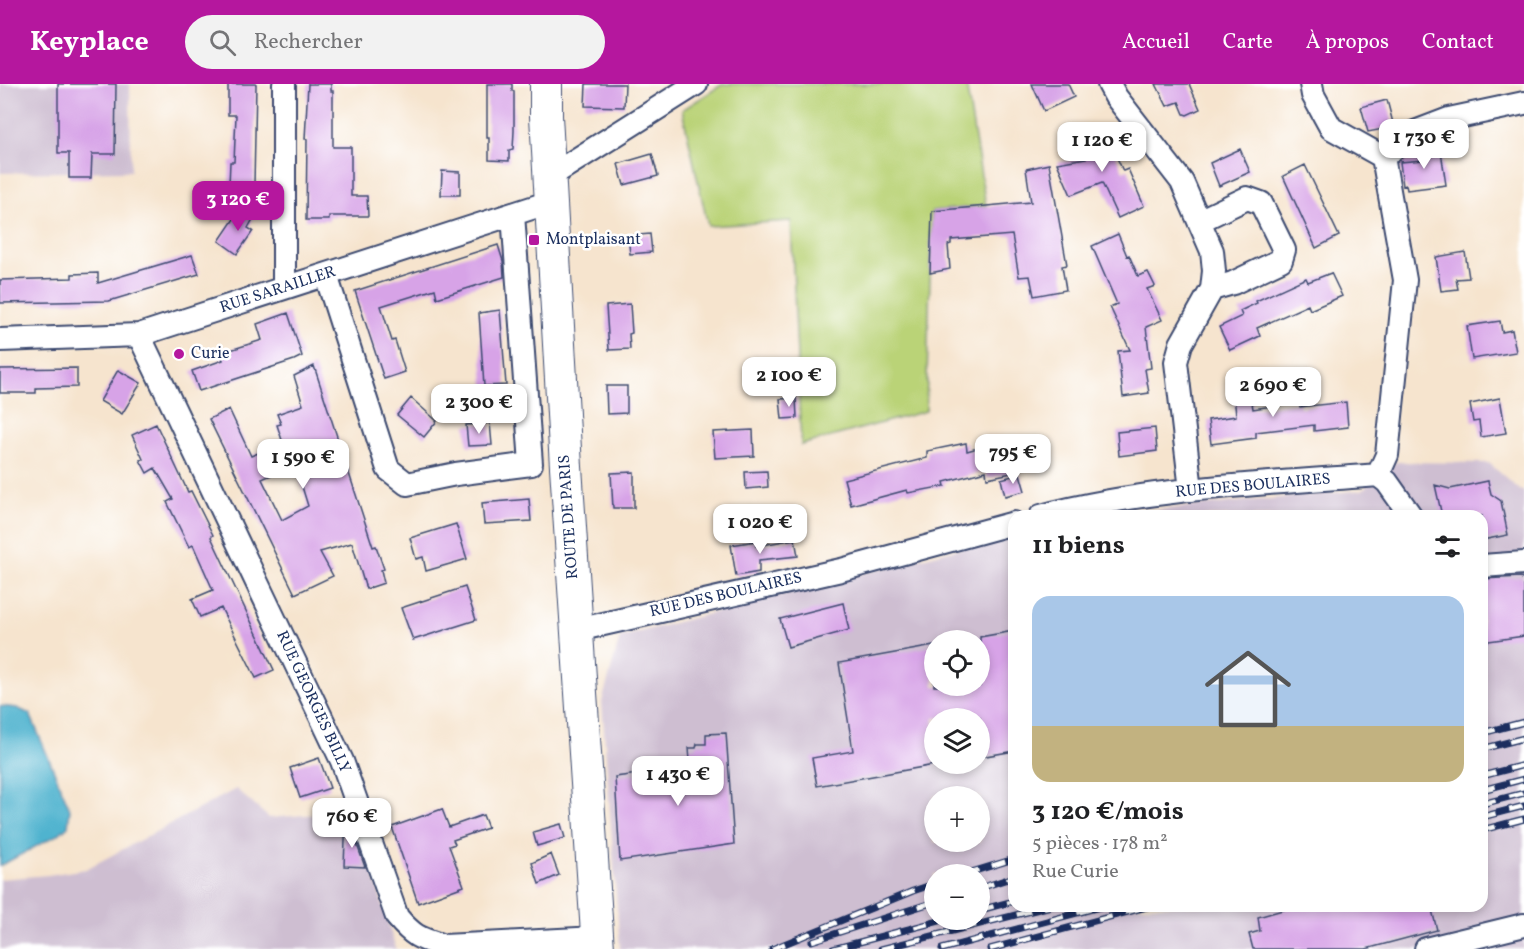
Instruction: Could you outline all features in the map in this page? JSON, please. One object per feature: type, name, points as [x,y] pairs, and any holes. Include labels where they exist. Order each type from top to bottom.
[{"type":"main road","name":"ROUTE DE PARIS","points":[[546,84],[566,467],[598,944]]},
{"type":"street","points":[[284,84],[284,288]]},
{"type":"street","name":"RUE SARAILLER","points":[[0,340],[139,335],[513,214],[550,190],[696,84]]},
{"type":"street","points":[[1109,84],[1116,97],[1182,182],[1212,251],[1214,271],[1212,289],[1181,344],[1176,362],[1191,490]]},
{"type":"street","points":[[1311,84],[1313,95],[1331,128],[1383,157]]},
{"type":"street","points":[[1383,157],[1415,132],[1449,119],[1524,103]]},
{"type":"street","points":[[1383,157],[1405,280],[1387,455],[1378,475],[1387,482],[1407,510]]},
{"type":"street","points":[[1199,221],[1248,198],[1261,203],[1284,250],[1281,260],[1233,283],[1212,289]]},
{"type":"street","points":[[326,275],[387,469],[407,484],[456,474],[531,464],[513,214]]},
{"type":"street","name":"RUE GEORGES BILLY","points":[[139,335],[342,761],[397,917],[410,933],[444,946],[598,944]]},
{"type":"street","name":"RUE DES BOULAIRES","points":[[1064,510],[1084,505],[1191,490],[1378,475]]},
{"type":"street","name":"RUE DES BOULAIRES","points":[[578,630],[841,570],[1008,525]]},
{"type":"street","points":[[1488,566],[1524,563]]},
{"type":"street","points":[[1426,949],[1524,925]]},
{"type":"shaded area","points":[[0,84],[130,84],[131,171],[0,173]]},
{"type":"shaded area","points":[[1396,462],[1489,463],[1521,491],[1524,491],[1524,949],[620,949],[602,702],[620,637],[1008,536],[1008,912],[1488,912],[1488,510],[1154,510],[1362,490]]},
{"type":"shaded area","points":[[236,789],[269,818],[354,811],[396,949],[0,949],[0,879],[86,869]]},
{"type":"green space","points":[[723,84],[966,84],[986,206],[932,211],[926,411],[801,445],[791,221],[708,226],[682,110]]},
{"type":"water","points":[[0,706],[17,708],[30,714],[70,809],[68,826],[59,834],[0,866]]},
{"type":"building","points":[[58,84],[116,84],[115,154],[92,154],[91,178],[69,178],[69,153],[58,153]]},
{"type":"building","points":[[228,84],[256,84],[254,185],[229,185],[230,162],[234,162],[236,115],[228,115]]},
{"type":"building","points":[[308,84],[331,84],[333,147],[351,147],[351,196],[367,196],[368,216],[329,216],[329,220],[306,220],[307,139],[305,139]]},
{"type":"building","points":[[487,84],[512,84],[512,91],[514,91],[513,149],[509,150],[509,161],[489,160]]},
{"type":"building","points":[[586,84],[625,84],[624,107],[585,106]]},
{"type":"building","points":[[1032,84],[1068,84],[1074,97],[1044,111]]},
{"type":"building","points":[[1156,84],[1189,84],[1200,109],[1187,115],[1184,114],[1179,102],[1167,106]]},
{"type":"building","points":[[1387,100],[1394,127],[1368,132],[1361,107]]},
{"type":"building","points":[[1103,127],[1123,171],[1128,169],[1144,206],[1118,218],[1102,183],[1071,195],[1057,163],[1086,158],[1077,138]]},
{"type":"building","points":[[1440,145],[1446,185],[1407,190],[1406,185],[1403,186],[1400,162],[1424,160],[1423,148]]},
{"type":"building","points":[[1240,149],[1250,172],[1219,186],[1210,163]]},
{"type":"building","points":[[652,154],[658,176],[624,185],[618,164]]},
{"type":"building","points":[[1049,164],[1067,265],[1062,266],[1066,290],[1034,296],[1030,276],[1019,277],[1012,235],[951,240],[951,244],[948,245],[950,269],[930,273],[932,211],[1031,202],[1026,169]]},
{"type":"building","points":[[1305,165],[1339,236],[1316,248],[1283,176]]},
{"type":"building","points":[[442,171],[460,172],[460,195],[441,195]]},
{"type":"building","points":[[240,210],[253,219],[248,228],[253,231],[237,254],[219,241]]},
{"type":"building","points":[[650,234],[652,252],[630,254],[628,236]]},
{"type":"building","points":[[1118,234],[1138,276],[1148,272],[1155,286],[1147,289],[1162,320],[1146,327],[1151,368],[1145,369],[1149,393],[1123,397],[1118,351],[1130,350],[1110,307],[1117,304],[1092,246]]},
{"type":"building","points":[[498,245],[503,261],[504,277],[437,298],[435,289],[381,306],[405,372],[384,379],[355,291]]},
{"type":"building","points":[[1465,252],[1469,278],[1456,279],[1458,289],[1441,291],[1436,257]]},
{"type":"building","points":[[192,255],[199,274],[109,301],[0,303],[0,280],[72,278],[72,274],[98,273],[98,283]]},
{"type":"building","points":[[1331,273],[1342,296],[1310,310],[1308,305],[1257,328],[1260,336],[1230,350],[1219,327],[1242,316],[1240,311],[1257,303],[1256,301],[1306,278],[1308,282]]},
{"type":"building","points":[[630,304],[632,333],[629,334],[630,349],[609,350],[606,306]]},
{"type":"building","points":[[500,310],[506,385],[484,386],[479,313]]},
{"type":"building","points":[[288,313],[302,356],[199,391],[192,371],[223,360],[221,353],[262,340],[257,324]]},
{"type":"building","points":[[1500,321],[1502,332],[1512,330],[1516,352],[1472,359],[1467,326]]},
{"type":"building","points":[[314,366],[373,547],[376,546],[384,569],[381,570],[384,583],[366,589],[352,543],[320,552],[333,576],[295,594],[209,419],[229,409],[251,456],[283,443],[277,425],[281,424],[277,414],[303,405],[294,376]],"holes":[[[295,464],[308,506],[282,520],[262,479]]]},
{"type":"building","points":[[77,368],[77,387],[36,388],[36,393],[0,393],[0,369]]},
{"type":"building","points":[[118,370],[141,383],[122,414],[100,401]]},
{"type":"building","points":[[1249,383],[1253,409],[1299,402],[1300,407],[1346,402],[1348,427],[1314,431],[1314,425],[1256,432],[1256,438],[1211,444],[1208,420],[1236,416],[1233,384]]},
{"type":"building","points":[[606,386],[627,386],[627,413],[607,414]]},
{"type":"building","points":[[411,398],[437,421],[424,437],[397,415]]},
{"type":"building","points":[[796,398],[797,418],[782,419],[780,399]]},
{"type":"building","points":[[1500,398],[1506,433],[1481,437],[1479,421],[1473,422],[1470,404]]},
{"type":"building","points":[[490,423],[492,445],[468,446],[466,425]]},
{"type":"building","points":[[156,424],[188,492],[191,491],[213,535],[211,537],[274,670],[256,678],[221,608],[200,617],[192,599],[213,590],[193,545],[189,547],[167,502],[173,499],[155,468],[147,473],[132,435]]},
{"type":"building","points":[[1155,428],[1157,451],[1119,456],[1117,432]]},
{"type":"building","points":[[753,430],[754,456],[715,458],[713,432]]},
{"type":"building","points":[[966,443],[967,451],[992,444],[996,460],[1009,457],[1012,473],[987,478],[986,471],[944,482],[945,486],[908,493],[907,490],[851,505],[844,479],[927,458],[927,451]]},
{"type":"building","points":[[767,471],[768,487],[746,489],[745,472]]},
{"type":"building","points":[[634,472],[634,508],[613,508],[611,473]]},
{"type":"building","points":[[1020,474],[1025,491],[1005,496],[1001,479]]},
{"type":"building","points":[[1488,481],[1491,494],[1501,501],[1508,535],[1488,539],[1488,510],[1441,510],[1435,485],[1450,489]]},
{"type":"building","points":[[529,499],[531,521],[484,524],[482,503]]},
{"type":"building","points":[[456,524],[467,559],[426,571],[423,557],[416,559],[410,538]]},
{"type":"building","points":[[795,539],[798,556],[759,560],[759,572],[736,576],[731,545],[756,541],[756,546]]},
{"type":"building","points":[[1521,577],[1524,579],[1524,636],[1488,641],[1488,579]]},
{"type":"building","points":[[465,587],[476,620],[413,640],[401,608]]},
{"type":"building","points":[[843,603],[849,630],[788,647],[780,619]]},
{"type":"building","points":[[1008,632],[1008,752],[990,755],[990,708],[924,708],[924,767],[817,786],[812,758],[853,751],[839,663],[924,648],[924,696],[990,696],[990,635]]},
{"type":"building","points":[[726,733],[734,844],[620,861],[615,777],[638,774],[638,782],[691,773],[689,748],[696,748],[697,744],[706,744],[706,734]]},
{"type":"building","points":[[319,758],[330,788],[300,798],[290,768]]},
{"type":"building","points":[[442,809],[449,827],[483,815],[488,828],[453,840],[455,844],[449,846],[464,886],[418,903],[392,827]]},
{"type":"building","points":[[346,814],[365,867],[344,866]]},
{"type":"building","points":[[561,824],[565,838],[537,846],[533,832]]},
{"type":"building","points":[[551,854],[559,875],[539,884],[532,863]]},
{"type":"building","points":[[1276,912],[1432,912],[1437,930],[1366,949],[1253,949],[1249,934],[1260,931],[1258,917]]},
{"type":"railway","points":[[1488,731],[1524,722]]},
{"type":"railway","points":[[1488,747],[1524,738]]},
{"type":"railway","points":[[1488,774],[1524,765]]},
{"type":"railway","points":[[1488,788],[1524,779]]},
{"type":"railway","points":[[1488,802],[1524,793]]},
{"type":"railway","points":[[1488,815],[1524,806]]},
{"type":"railway","points":[[1488,828],[1524,819]]},
{"type":"railway","points":[[990,866],[1008,861]]},
{"type":"railway","points":[[990,885],[1008,879]]},
{"type":"railway","points":[[772,949],[924,887]]},
{"type":"railway","points":[[990,907],[1008,903]]},
{"type":"railway","points":[[812,941],[924,905]]},
{"type":"railway","points":[[881,949],[1027,912]]},
{"type":"railway","points":[[942,949],[1081,912]]},
{"type":"railway","points":[[990,949],[1128,912]]},
{"type":"railway","points":[[833,949],[924,925]]},
{"type":"place","name":"Montplaisant","points":[[534,240]]},
{"type":"place","name":"Curie","points":[[179,354]]}]
